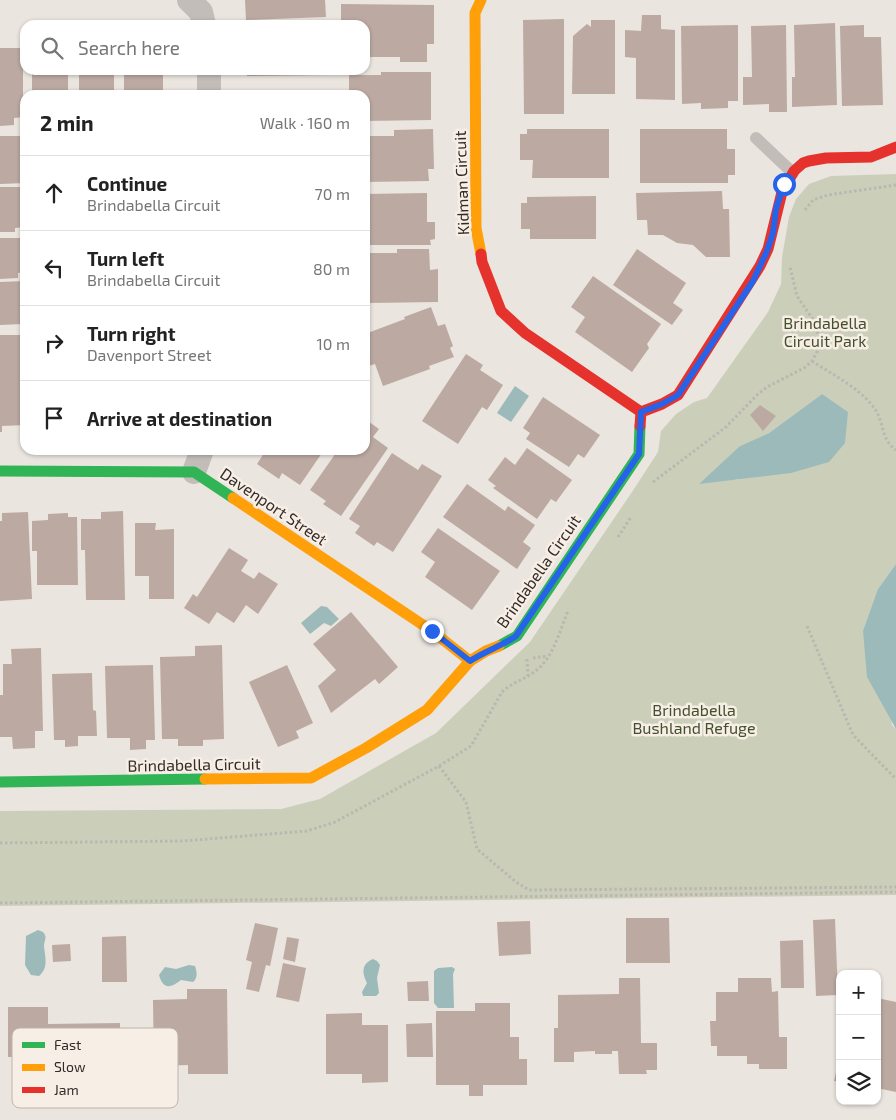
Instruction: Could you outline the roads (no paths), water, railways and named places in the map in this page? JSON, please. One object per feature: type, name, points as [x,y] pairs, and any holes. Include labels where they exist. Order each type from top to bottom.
[{"type":"street","points":[[189,0],[201,12],[203,20]]},
{"type":"street","name":"Kidman Circuit","points":[[481,0],[475,13],[476,228],[482,262],[501,311],[525,333],[641,412]]},
{"type":"street","points":[[209,75],[209,90]]},
{"type":"street","points":[[641,412],[678,395],[753,281],[773,233],[776,209],[784,184],[793,173],[804,162],[819,159],[873,156],[896,147]]},
{"type":"street","name":"Brindabella Circuit","points":[[0,782],[312,778],[366,748],[427,710],[470,661],[516,636],[639,454],[641,412]]},
{"type":"street","points":[[194,472],[200,455]]},
{"type":"street","name":"Davenport Street","points":[[0,471],[194,472],[432,631],[470,661]]},
{"type":"lane","points":[[756,138],[793,173]]},
{"type":"water","points":[[515,386],[529,396],[511,422],[497,413]]},
{"type":"water","points":[[822,394],[848,412],[845,443],[829,462],[791,473],[699,484],[740,446],[769,433]]},
{"type":"water","points":[[896,564],[896,729],[867,677],[863,631],[878,589]]},
{"type":"water","points":[[321,606],[327,607],[339,619],[331,626],[324,623],[310,634],[301,623]]},
{"type":"water","points":[[38,930],[43,932],[46,937],[44,946],[45,966],[39,976],[31,975],[25,965],[26,936]]},
{"type":"water","points":[[373,959],[380,965],[377,978],[379,993],[376,996],[363,996],[362,992],[367,983],[364,969],[366,963]]},
{"type":"water","points":[[189,965],[195,966],[196,970],[196,977],[193,982],[181,980],[174,985],[168,986],[161,980],[159,975],[165,967],[176,969]]},
{"type":"water","points":[[452,967],[455,969],[453,974],[454,1008],[438,1008],[434,1003],[434,971],[438,968]]},
{"type":"park label","name":"Brindabella Circuit Park","points":[[825,331]]},
{"type":"park label","name":"Brindabella Bushland Refuge","points":[[694,718]]}]
